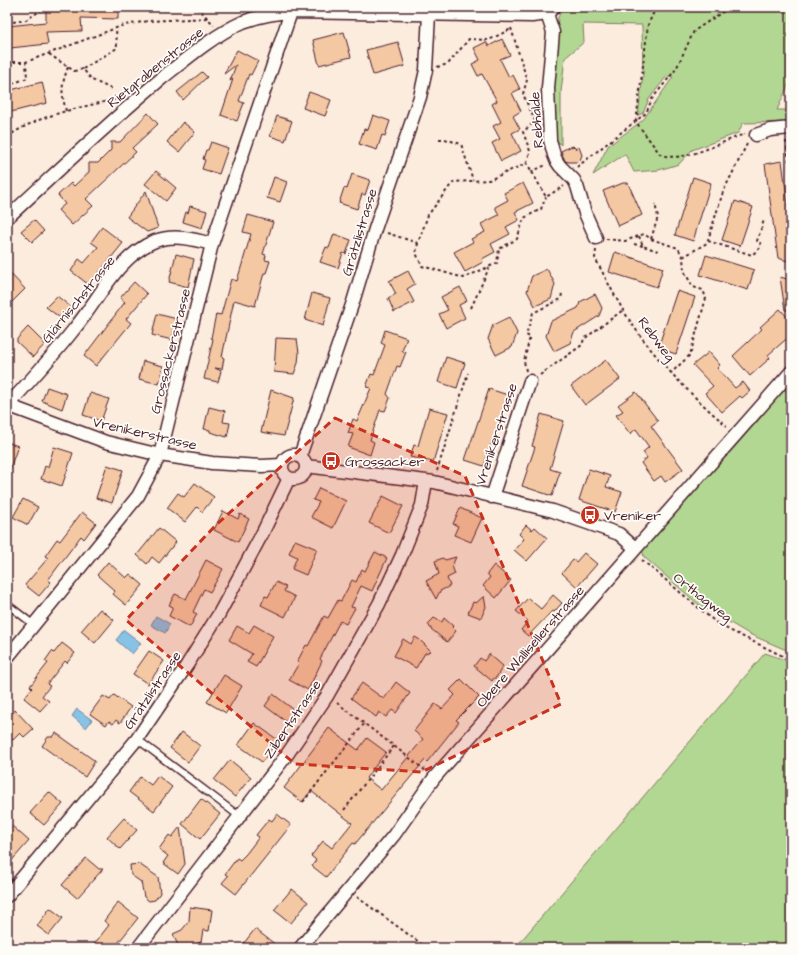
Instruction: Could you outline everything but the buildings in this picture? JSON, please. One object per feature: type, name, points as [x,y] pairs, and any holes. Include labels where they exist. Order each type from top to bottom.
[{"type":"street","name":"Rietgrabenstrasse","points":[[7,218],[128,106],[180,64],[222,34],[242,23],[273,13],[291,12],[532,16],[550,10]]},
{"type":"street","name":"Rebhalde","points":[[550,10],[553,32],[548,88],[550,140],[556,160],[577,186],[585,213],[596,238]]},
{"type":"street","name":"Grossackerstrasse","points":[[7,658],[138,496],[160,455],[212,244],[291,12]]},
{"type":"street","name":"Grätzlistrasse","points":[[303,461],[375,228],[420,96],[426,70],[429,14]]},
{"type":"street","points":[[756,135],[770,130],[788,128]]},
{"type":"street","name":"Glärnischstrasse","points":[[7,406],[88,312],[111,278],[126,262],[141,250],[155,242],[170,237],[193,239],[212,244]]},
{"type":"street","name":"Obere Wallisellerstrasse","points":[[300,948],[394,835],[434,778],[791,372]]},
{"type":"street","name":"Vrenikerstrasse","points":[[492,497],[530,381]]},
{"type":"street","name":"Vrenikerstrasse","points":[[7,406],[106,442],[160,455],[212,463],[262,466],[281,465]]},
{"type":"street","points":[[295,454],[303,461],[305,470],[301,477],[293,479],[289,478],[283,473],[281,465],[286,457],[295,454]]},
{"type":"street","name":"Vrenikerstrasse","points":[[303,461],[430,481],[553,511],[619,534],[635,548]]},
{"type":"street","name":"Grätzlistrasse","points":[[7,896],[137,739],[187,665],[219,614],[264,532],[289,478]]},
{"type":"street","name":"Zibertstrasse","points":[[138,948],[286,756],[326,696],[379,604],[402,555],[422,506],[430,481]]},
{"type":"lane","points":[[7,604],[34,625]]},
{"type":"lane","points":[[137,739],[239,816]]},
{"type":"path","points":[[7,23],[26,20],[46,7]]},
{"type":"path","points":[[197,7],[216,27]]},
{"type":"path","points":[[656,7],[648,24],[636,122],[660,154],[666,157],[676,157],[694,153],[742,135]]},
{"type":"path","points":[[511,25],[527,80],[523,94],[535,121],[523,132],[530,151],[526,163],[489,180],[453,182],[428,215],[416,253],[422,266],[464,278],[497,263],[499,249],[517,238],[524,218],[541,209],[546,197],[646,113],[652,99],[676,69],[694,31],[730,7]]},
{"type":"path","points":[[7,62],[26,62],[124,25],[149,21],[209,18]]},
{"type":"path","points":[[49,54],[74,71],[83,68],[117,48],[116,28]]},
{"type":"path","points":[[435,68],[448,64],[469,39],[489,40],[511,29]]},
{"type":"path","points":[[7,86],[27,78],[26,62]]},
{"type":"path","points":[[66,112],[61,94],[62,83],[68,67]]},
{"type":"path","points":[[83,68],[92,80],[114,90]]},
{"type":"path","points":[[7,137],[37,120],[117,99]]},
{"type":"path","points":[[788,128],[791,175]]},
{"type":"path","points":[[683,257],[707,243],[723,192],[749,141],[756,135]]},
{"type":"path","points":[[439,139],[445,139],[461,144],[473,181]]},
{"type":"path","points":[[531,172],[556,160]]},
{"type":"path","points":[[526,163],[546,197]]},
{"type":"path","points":[[7,179],[13,180]]},
{"type":"path","points":[[651,239],[658,217],[654,204]]},
{"type":"path","points":[[708,241],[752,255],[761,247],[760,242],[757,241],[764,220]]},
{"type":"path","points":[[384,232],[418,243]]},
{"type":"path","points":[[596,238],[625,241],[644,234],[651,239],[678,248],[683,257],[684,271],[693,287],[703,290],[706,298],[690,355],[671,373]]},
{"type":"path","points":[[638,236],[643,246]]},
{"type":"path","name":"Rebweg","points":[[596,238],[595,258],[623,310],[671,373],[697,401],[735,434]]},
{"type":"path","points":[[634,244],[658,251]]},
{"type":"path","points":[[471,308],[478,290],[490,267]]},
{"type":"path","points":[[562,292],[561,298],[533,313],[526,335],[530,337],[524,361],[530,381],[582,345],[584,339],[623,310]]},
{"type":"path","points":[[430,481],[468,373]]},
{"type":"path","name":"Orthagweg","points":[[635,548],[643,562],[718,625],[791,660]]},
{"type":"path","points":[[326,696],[394,746],[434,778]]},
{"type":"path","points":[[303,802],[364,724]]},
{"type":"path","points":[[344,810],[394,746]]},
{"type":"path","points":[[348,891],[428,948]]},
{"type":"highlighted area","points":[[335,418],[465,476],[561,704],[422,772],[295,764],[126,620],[216,525]]},
{"type":"green space","points":[[564,7],[791,7],[791,79],[777,110],[791,110],[791,122],[743,123],[738,133],[692,150],[679,164],[659,170],[634,172],[625,154],[593,175],[608,146],[643,120],[673,77],[667,76],[649,99],[643,113],[638,115],[643,74],[642,25],[583,24],[584,42],[565,58],[561,92],[561,145],[556,139],[553,78],[558,17]]},
{"type":"green space","points":[[791,380],[791,652],[749,634],[698,604],[644,557],[642,549]]},
{"type":"green space","points":[[765,653],[791,662],[791,948],[515,948]]},
{"type":"water","points":[[156,616],[170,624],[165,633],[151,625]]},
{"type":"water","points":[[124,630],[141,643],[132,654],[116,640]]},
{"type":"water","points":[[77,709],[92,720],[86,728],[72,716]]},
{"type":"place","name":"Grossacker","points":[[331,461]]},
{"type":"place","name":"Vreniker","points":[[590,515]]}]
